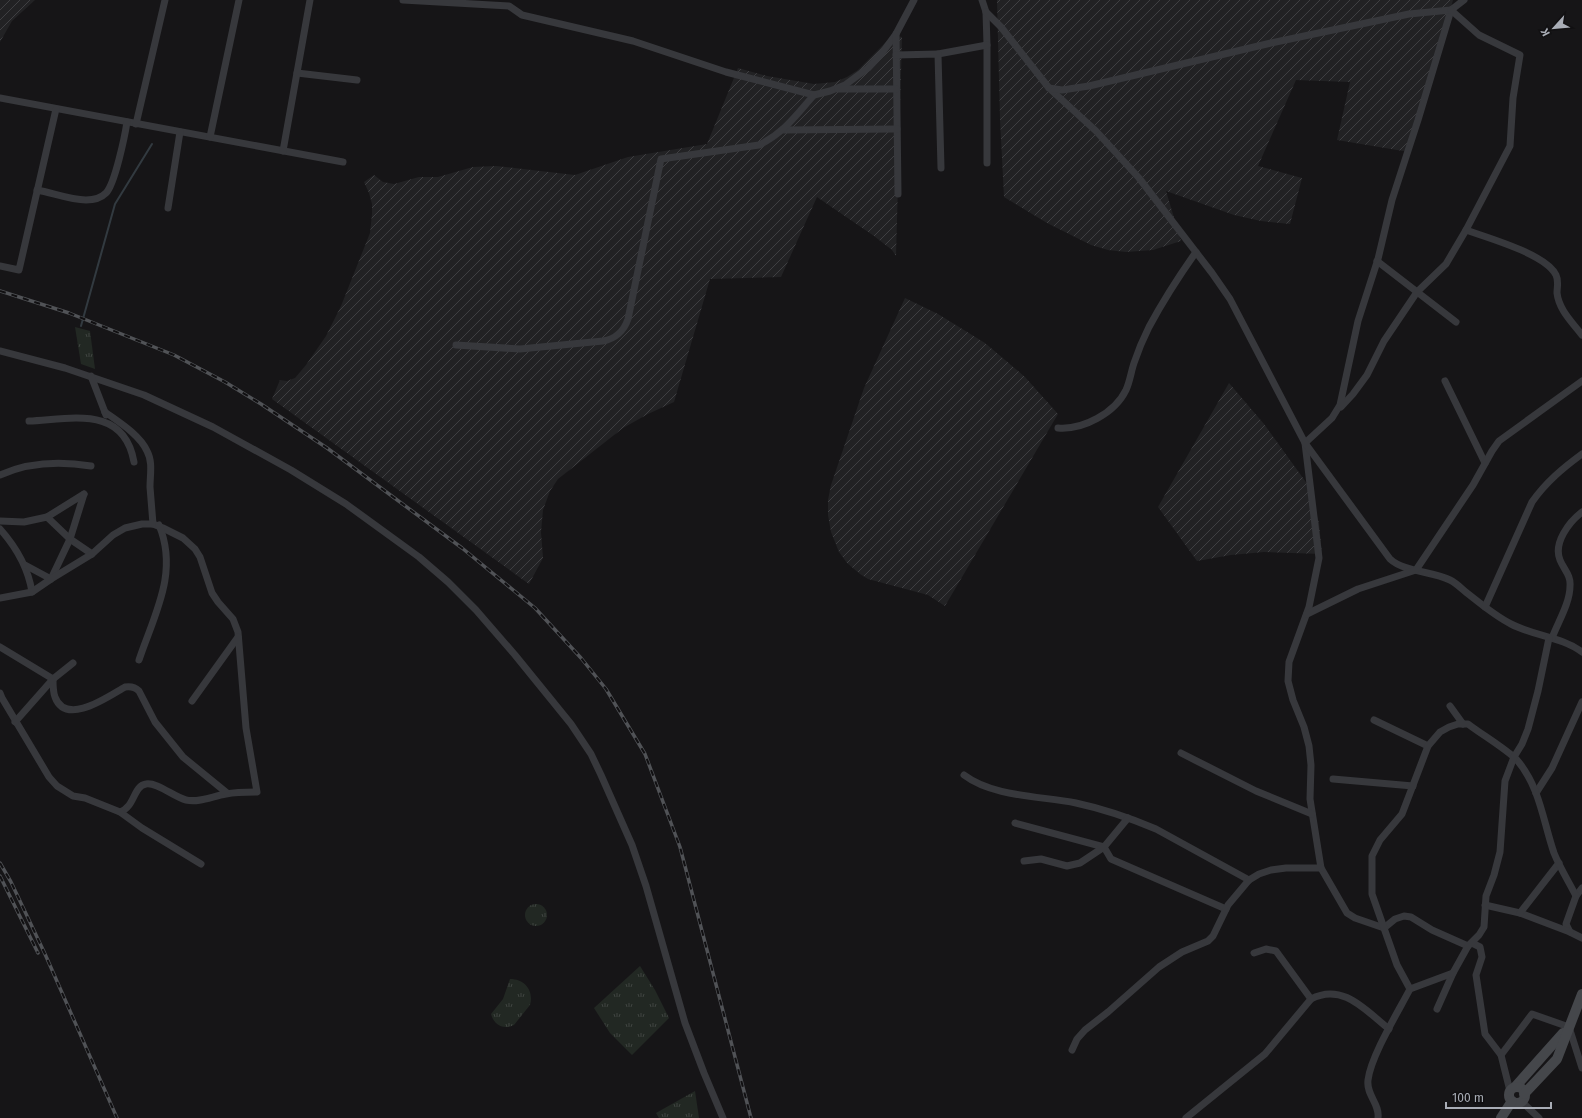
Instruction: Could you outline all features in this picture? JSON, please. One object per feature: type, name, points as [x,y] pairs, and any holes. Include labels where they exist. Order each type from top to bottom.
[{"type":"street","points":[[136,124],[165,0]]},
{"type":"street","points":[[210,137],[239,0]]},
{"type":"street","points":[[283,151],[310,0]]},
{"type":"street","points":[[403,0],[509,3],[522,15],[633,41],[726,72],[814,94],[835,89],[854,80],[868,68],[882,53],[896,34],[914,0]]},
{"type":"street","points":[[982,0],[986,12],[987,163]]},
{"type":"street","points":[[1050,88],[1062,90],[1082,88],[1272,43],[1409,14],[1451,10],[1464,0]]},
{"type":"street","points":[[1305,443],[1332,418],[1353,394],[1367,375],[1384,341],[1417,292],[1446,264],[1466,230],[1510,146],[1513,98],[1520,55],[1479,35],[1451,10]]},
{"type":"street","points":[[1338,410],[1342,400],[1345,379],[1358,321],[1377,261],[1392,200],[1451,10]]},
{"type":"street","points":[[986,12],[1001,27],[1050,88],[1118,154],[1151,193],[1196,252],[1230,299],[1305,443],[1390,559],[1396,564],[1451,580],[1502,619],[1531,633],[1568,644],[1582,652]]},
{"type":"street","points":[[896,34],[898,194]]},
{"type":"street","points":[[896,55],[938,54],[987,45]]},
{"type":"street","points":[[938,54],[941,168]]},
{"type":"street","points":[[297,73],[357,80]]},
{"type":"street","points":[[835,89],[896,89]]},
{"type":"street","points":[[456,345],[520,349],[603,341],[615,337],[622,331],[628,319],[661,158],[759,145],[784,130],[814,94]]},
{"type":"street","points":[[0,98],[343,162]]},
{"type":"street","points":[[0,266],[19,270],[56,109]]},
{"type":"street","points":[[37,190],[86,200],[96,198],[107,192],[124,141],[127,122]]},
{"type":"street","points":[[784,130],[897,129]]},
{"type":"street","points":[[168,208],[180,132]]},
{"type":"street","points":[[1466,230],[1521,249],[1549,267],[1557,278],[1557,292],[1561,308],[1582,335]]},
{"type":"street","points":[[1058,428],[1067,429],[1088,422],[1105,413],[1119,400],[1126,390],[1138,351],[1150,326],[1174,285],[1196,252]]},
{"type":"street","points":[[1377,261],[1456,322]]},
{"type":"street","points":[[0,350],[92,376],[144,395],[191,416],[291,470],[327,491],[397,541],[434,569],[471,605],[516,655],[581,739],[596,764],[611,795],[639,866],[685,1022],[723,1118]]},
{"type":"street","points":[[92,376],[109,423]]},
{"type":"street","points":[[1445,381],[1485,463]]},
{"type":"street","points":[[1307,614],[1358,589],[1416,570],[1473,485],[1495,446],[1504,437],[1582,381]]},
{"type":"street","points":[[105,412],[133,434],[143,444],[147,451],[151,464],[151,492],[156,525],[166,550],[166,576],[162,595],[139,660]]},
{"type":"street","points":[[29,421],[86,418],[109,423],[118,430],[127,442],[134,462]]},
{"type":"street","points":[[1305,443],[1319,558],[1307,614],[1289,662],[1289,686],[1304,727],[1309,746],[1311,765],[1309,783],[1312,814],[1321,868],[1347,912],[1355,918],[1384,928]]},
{"type":"street","points":[[1485,607],[1532,502],[1551,479],[1582,454]]},
{"type":"street","points":[[0,475],[18,468],[38,464],[70,463],[91,466]]},
{"type":"street","points":[[0,521],[24,522],[47,517],[84,494],[70,539],[50,579]]},
{"type":"street","points":[[1437,1009],[1453,973],[1470,945],[1484,927],[1486,896],[1494,875],[1500,852],[1505,782],[1514,757],[1522,744],[1528,729],[1550,638],[1568,597],[1570,587],[1568,574],[1559,556],[1559,545],[1568,528],[1582,512]]},
{"type":"street","points":[[47,517],[70,539],[92,554]]},
{"type":"street","points":[[0,598],[32,592],[50,579],[92,554],[113,535],[125,528],[142,524],[156,525],[183,538],[195,549],[200,557],[212,592],[218,602],[233,619],[237,628],[246,728],[257,792],[227,793],[202,800],[191,800],[181,798],[154,785],[145,784],[138,788],[128,808],[120,812]]},
{"type":"street","points":[[0,529],[13,545],[25,565],[32,592]]},
{"type":"street","points":[[25,565],[50,579]]},
{"type":"street","points":[[192,701],[238,637]]},
{"type":"street","points":[[0,647],[53,679]]},
{"type":"street","points":[[15,722],[53,679],[73,663]]},
{"type":"street","points":[[53,679],[56,700],[66,708],[75,710],[84,709],[125,687],[131,686],[136,688],[155,722],[183,757],[227,793]]},
{"type":"street","points":[[0,693],[15,722],[49,777],[57,786],[67,793],[85,798],[120,812],[142,828],[201,864]]},
{"type":"street","points":[[1536,793],[1552,768],[1582,702]]},
{"type":"street","points":[[1450,706],[1463,724]]},
{"type":"street","points":[[1374,720],[1428,746]]},
{"type":"street","points":[[1410,989],[1397,965],[1372,894],[1372,856],[1377,844],[1402,814],[1428,746],[1444,729],[1454,725],[1468,724],[1514,757],[1526,772],[1536,793],[1559,863],[1576,896]]},
{"type":"street","points":[[1181,753],[1256,791],[1312,814]]},
{"type":"street","points":[[964,775],[975,783],[988,788],[1076,803],[1128,818],[1156,829],[1249,880]]},
{"type":"street","points":[[1333,779],[1413,786]]},
{"type":"street","points":[[1024,861],[1041,859],[1064,865],[1075,865],[1104,847],[1128,818]]},
{"type":"street","points":[[1016,823],[1104,847],[1111,859],[1226,909]]},
{"type":"street","points":[[1520,913],[1559,863]]},
{"type":"street","points":[[1072,1050],[1077,1039],[1085,1030],[1108,1012],[1159,967],[1182,952],[1208,941],[1213,936],[1234,896],[1249,880],[1259,874],[1271,870],[1286,868],[1321,868]]},
{"type":"street","points":[[1570,932],[1567,928],[1566,921],[1576,896],[1582,888]]},
{"type":"street","points":[[1485,905],[1520,913],[1582,938]]},
{"type":"street","points":[[1384,928],[1395,919],[1404,916],[1411,917],[1432,930],[1470,945],[1478,945],[1482,952],[1482,957],[1476,975],[1485,1034],[1501,1055],[1512,1089]]},
{"type":"street","points":[[1254,953],[1266,949],[1276,951],[1311,999]]},
{"type":"street","points":[[1378,1118],[1377,1108],[1370,1095],[1368,1080],[1376,1054],[1410,989],[1453,973]]},
{"type":"street","points":[[1186,1118],[1265,1054],[1311,999],[1326,993],[1343,995],[1389,1029]]},
{"type":"street","points":[[1501,1118],[1557,1059],[1582,994]]},
{"type":"street","points":[[1501,1055],[1532,1014],[1569,1027]]},
{"type":"street","points":[[1569,1027],[1581,1059],[1582,1068]]},
{"type":"street","points":[[1539,1118],[1519,1099],[1509,1096],[1512,1089],[1569,1027]]},
{"type":"street","points":[[1512,1089],[1522,1089],[1519,1099]]},
{"type":"shaded area","points":[[0,0],[35,0],[12,21],[0,42]]},
{"type":"shaded area","points":[[997,0],[1453,0],[1411,150],[1403,151],[1337,140],[1350,82],[1296,80],[1258,166],[1302,178],[1290,224],[1261,221],[1234,215],[1166,191],[1181,241],[1153,250],[1126,252],[1108,250],[1091,245],[1047,223],[1004,197],[1000,119]]},
{"type":"shaded area","points":[[893,35],[902,37],[896,256],[892,250],[874,236],[817,197],[781,277],[710,279],[674,402],[623,428],[558,479],[550,491],[543,510],[541,532],[543,558],[529,584],[272,399],[280,380],[287,381],[295,378],[306,365],[326,336],[341,306],[370,233],[372,204],[364,182],[374,175],[383,182],[394,184],[419,177],[438,177],[473,167],[496,166],[575,175],[628,157],[707,144],[738,68],[767,76],[814,84],[835,82],[858,70]]},
{"type":"shaded area","points":[[905,298],[938,314],[985,343],[1025,377],[1058,414],[945,606],[928,595],[868,579],[860,574],[847,563],[839,552],[831,532],[828,515],[828,500],[831,485],[864,388]]},
{"type":"shaded area","points":[[1229,383],[1264,424],[1308,485],[1319,523],[1322,554],[1264,552],[1231,555],[1197,561],[1158,507]]},
{"type":"green space","points":[[75,327],[90,331],[95,369],[81,364]]},
{"type":"green space","points":[[536,904],[544,907],[547,915],[544,923],[536,926],[528,923],[525,915],[528,907]]},
{"type":"green space","points":[[640,966],[655,990],[669,1018],[632,1055],[610,1033],[594,1008]]},
{"type":"green space","points":[[510,979],[520,981],[527,987],[531,995],[531,1000],[530,1005],[514,1025],[503,1027],[494,1021],[491,1014],[503,999]]},
{"type":"green space","points":[[695,1091],[699,1118],[659,1118],[656,1113]]},
{"type":"waterway","points":[[81,326],[115,204],[152,144]]},
{"type":"railway","points":[[0,291],[69,313],[174,355],[225,382],[261,404],[327,448],[462,548],[535,608],[581,658],[606,689],[645,754],[680,847],[751,1118]]},
{"type":"railway","points":[[0,863],[11,882],[45,954],[117,1118]]},
{"type":"railway","points":[[0,876],[38,953]]}]
